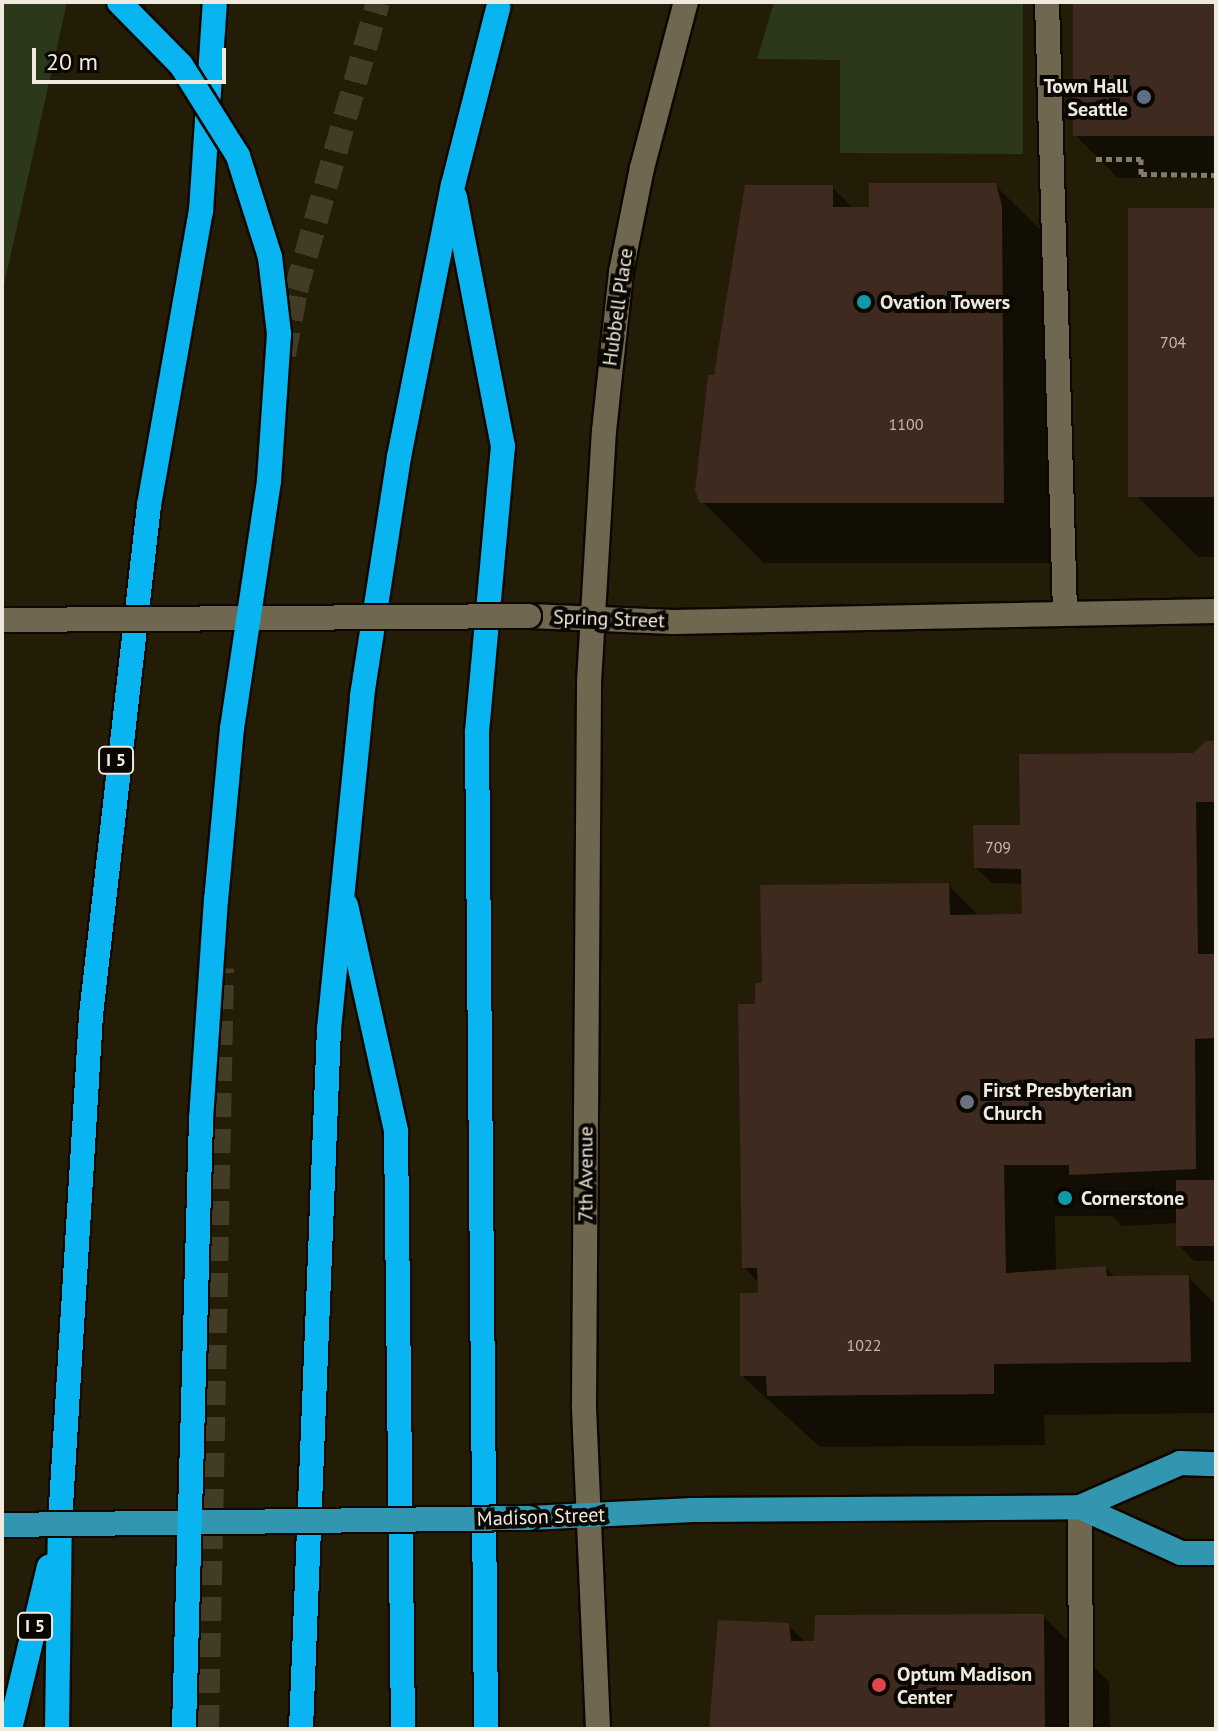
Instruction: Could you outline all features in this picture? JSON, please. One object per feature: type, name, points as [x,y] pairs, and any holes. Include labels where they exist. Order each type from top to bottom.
[{"type":"highway","points":[[119,2],[181,65],[238,156],[270,257],[279,334],[269,481],[232,728],[210,977],[201,1119],[184,1729]]},
{"type":"highway","name":"I 5","points":[[57,1729],[60,1522],[91,1015],[120,726],[149,505],[201,211],[215,2]]},
{"type":"highway","points":[[301,1728],[323,1126],[341,880],[362,696],[399,457],[453,185],[498,8]]},
{"type":"highway","points":[[453,185],[503,446],[477,733],[486,1729]]},
{"type":"highway","points":[[341,880],[396,1131],[403,1729]]},
{"type":"highway","name":"I 5","points":[[10,1729],[60,1522]]},
{"type":"main road","name":"Madison Street","points":[[2,1525],[591,1517],[693,1510],[1080,1507],[1180,1463],[1216,1464]]},
{"type":"main road","name":"Madison Street","points":[[1080,1507],[1181,1553],[1216,1553]]},
{"type":"street","name":"Hubbell Place","points":[[593,618],[604,431],[621,272],[649,138],[686,2]]},
{"type":"street","points":[[1047,2],[1065,613]]},
{"type":"street","name":"Spring Street","points":[[2,620],[529,616],[673,622],[1216,611]]},
{"type":"street","name":"7th Avenue","points":[[593,618],[584,1404],[598,1729]]},
{"type":"street","points":[[1080,1507],[1081,1729]]},
{"type":"path","points":[[1088,159],[1141,159],[1141,174],[1216,175]]},
{"type":"green space","points":[[2,2],[67,2],[2,294]]},
{"type":"green space","points":[[774,2],[1023,2],[1023,154],[840,153],[840,60],[757,59]]},
{"type":"building","name":"Town Hall Seattle","points":[[1073,2],[1216,2],[1216,136],[1073,136]]},
{"type":"building","name":"Ovation Towers","points":[[869,183],[996,183],[1002,206],[1004,503],[700,503],[695,491],[708,375],[714,375],[745,185],[833,185],[833,207],[869,207]]},
{"type":"building","points":[[1128,208],[1216,208],[1216,497],[1128,497]]},
{"type":"building","name":"First Presbyterian Church","points":[[1206,741],[1216,741],[1216,802],[1196,802],[1198,954],[1216,954],[1216,1038],[1195,1039],[1196,1169],[1069,1175],[1069,1165],[1004,1165],[1006,1273],[1106,1266],[1107,1276],[1189,1275],[1191,1362],[994,1364],[994,1394],[767,1396],[766,1376],[740,1376],[740,1293],[758,1293],[757,1268],[742,1268],[738,1004],[755,1004],[755,983],[762,983],[760,885],[949,883],[950,915],[1022,914],[1021,869],[974,868],[973,825],[1020,825],[1019,754],[1193,753]]},
{"type":"building","points":[[1176,1180],[1216,1180],[1216,1246],[1176,1246]]},
{"type":"building","name":"Optum Madison Center","points":[[1044,1614],[1045,1729],[709,1729],[718,1620],[789,1623],[791,1641],[814,1641],[815,1615]]},
{"type":"tunnel","points":[[284,355],[296,290],[378,2]]},
{"type":"tunnel","points":[[207,1729],[222,968]]},
{"type":"place","name":"Town Hall Seattle","points":[[1144,97]]},
{"type":"place","name":"Ovation Towers","points":[[864,302]]},
{"type":"place","name":"First Presbyterian Church","points":[[967,1102]]},
{"type":"place","name":"Cornerstone","points":[[1065,1198]]},
{"type":"place","name":"Optum Madison Center","points":[[879,1685]]}]
